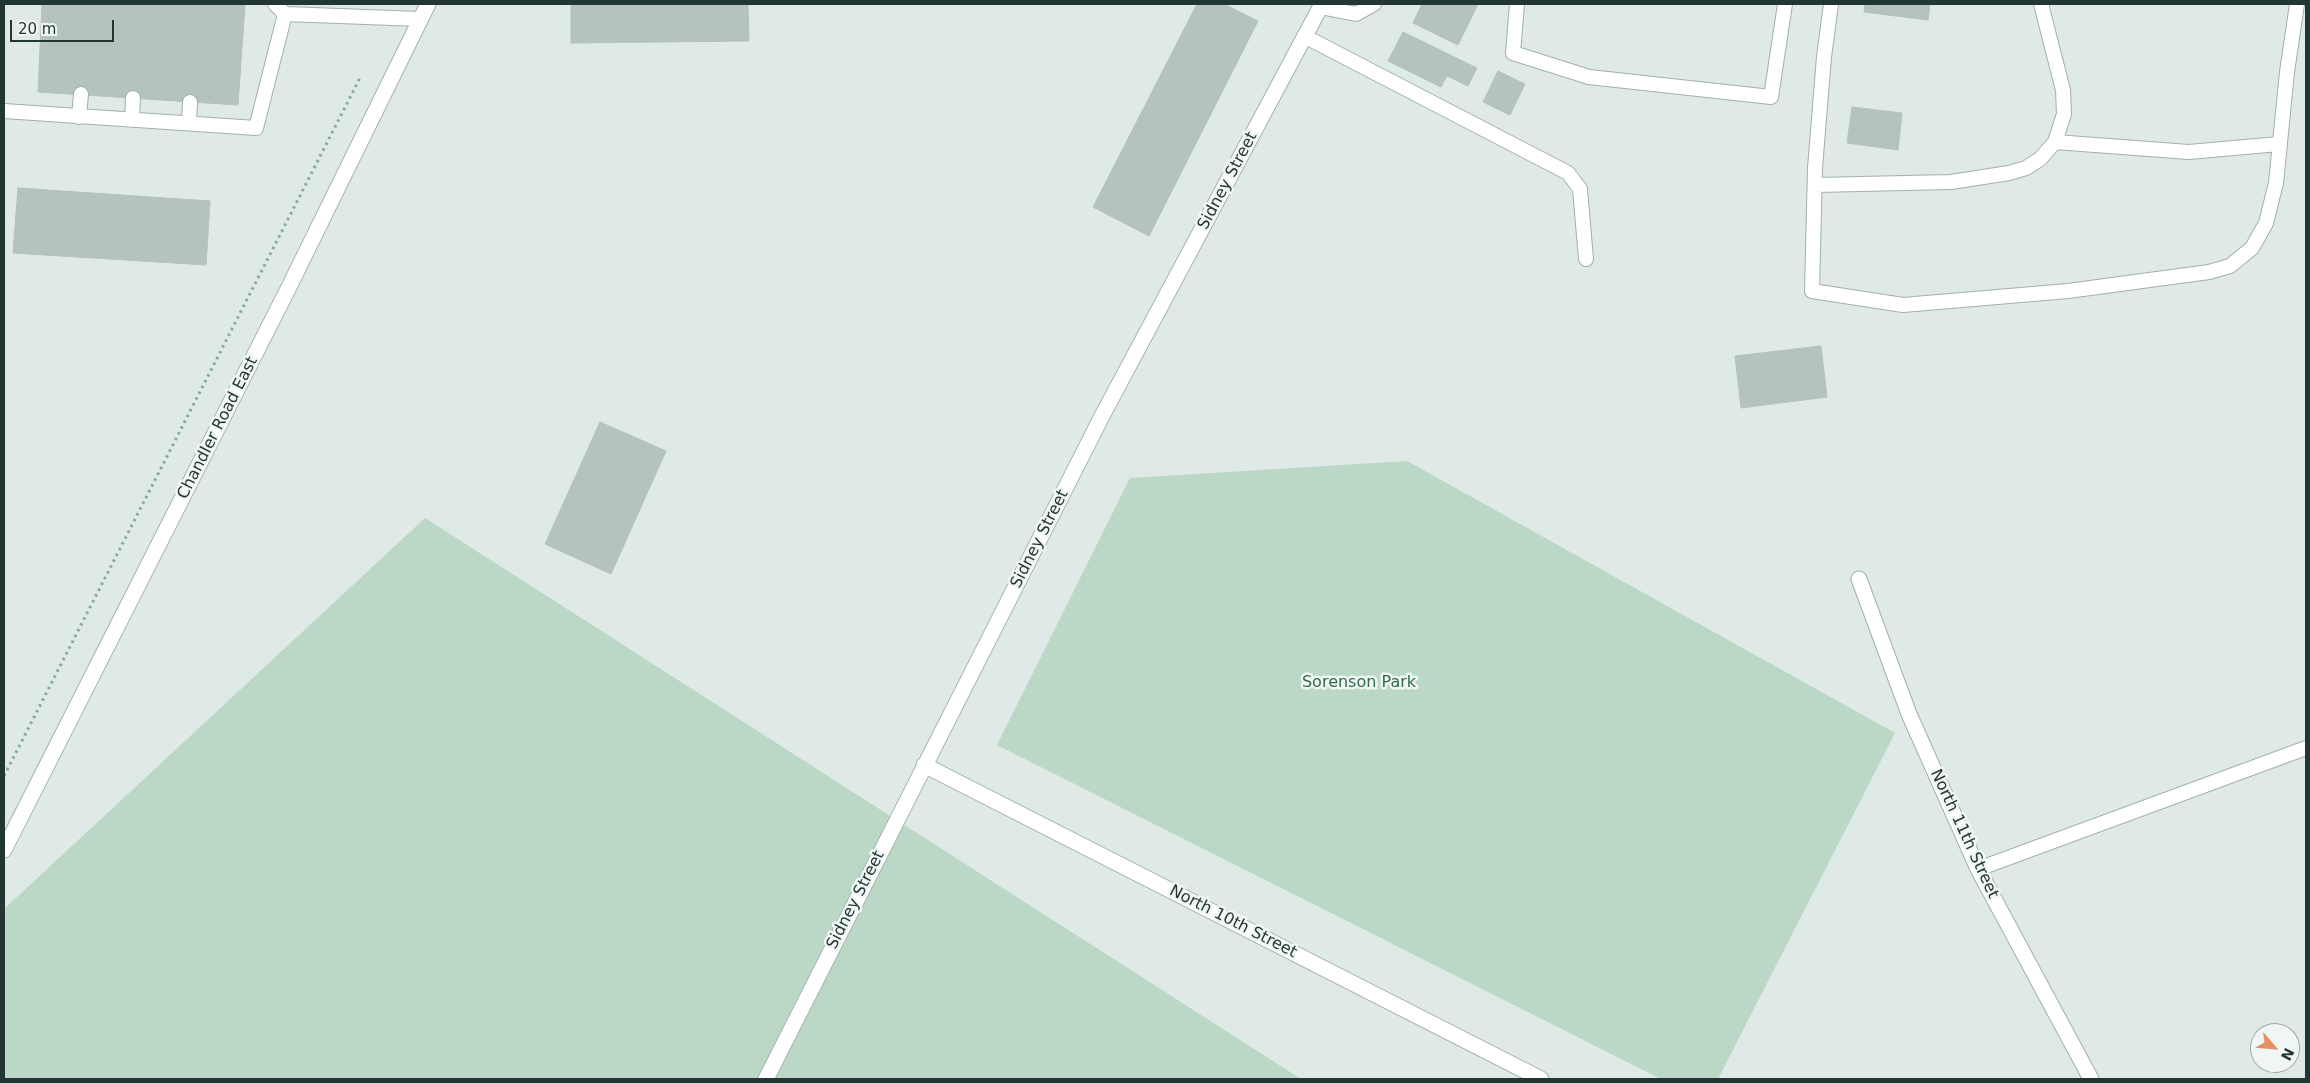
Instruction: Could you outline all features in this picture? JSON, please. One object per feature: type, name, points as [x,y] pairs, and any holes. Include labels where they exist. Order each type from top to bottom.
[{"type":"street","name":"Chandler Road East","points":[[4,850],[285,296],[428,4]]},
{"type":"street","name":"Sidney Street","points":[[766,1079],[1102,416],[1321,5]]},
{"type":"street","name":"North 11th Street","points":[[1859,579],[1908,714],[1978,869],[2091,1079]]},
{"type":"street","name":"North 10th Street","points":[[924,766],[1542,1079]]},
{"type":"lane","points":[[1321,5],[1356,14],[1374,4]]},
{"type":"lane","points":[[1517,4],[1513,54],[1589,77],[1770,97],[1785,4]]},
{"type":"lane","points":[[1831,4],[1824,57],[1815,185],[1812,291],[1903,305],[2029,294],[2209,272],[2230,266],[2252,248],[2266,224],[2276,183],[2287,72],[2298,4]]},
{"type":"lane","points":[[1815,185],[1951,182],[2010,173],[2026,168],[2040,159],[2055,142],[2064,114],[2063,90],[2041,4]]},
{"type":"lane","points":[[4,111],[256,128],[280,9],[420,19]]},
{"type":"lane","points":[[1304,36],[1568,173],[1580,189],[1586,259]]},
{"type":"lane","points":[[79,117],[81,94]]},
{"type":"lane","points":[[132,120],[133,98]]},
{"type":"lane","points":[[189,123],[190,102]]},
{"type":"lane","points":[[2055,142],[2188,152],[2279,144]]},
{"type":"lane","points":[[1978,869],[2306,748]]},
{"type":"path","points":[[4,776],[364,70]]},
{"type":"green space","name":"Sorenson Park","points":[[1407,461],[1895,733],[1718,1079],[1661,1079],[997,745],[1130,478]]},
{"type":"green space","points":[[425,518],[1301,1079],[4,1079],[4,909]]},
{"type":"building","points":[[42,4],[245,4],[238,105],[38,92]]},
{"type":"building","points":[[571,4],[748,4],[749,41],[571,43]]},
{"type":"building","points":[[1197,4],[1224,4],[1258,21],[1149,236],[1093,207]]},
{"type":"building","points":[[1422,4],[1478,4],[1458,45],[1413,23]]},
{"type":"building","points":[[1865,4],[1930,4],[1928,20],[1864,12]]},
{"type":"building","points":[[1403,32],[1477,68],[1468,86],[1447,76],[1441,87],[1388,61]]},
{"type":"building","points":[[1498,71],[1525,84],[1510,115],[1483,102]]},
{"type":"building","points":[[1852,107],[1902,113],[1898,150],[1847,143]]},
{"type":"building","points":[[18,188],[210,201],[206,265],[13,253]]},
{"type":"building","points":[[1821,346],[1827,397],[1741,408],[1735,356]]},
{"type":"building","points":[[600,422],[666,451],[611,574],[545,544]]}]
